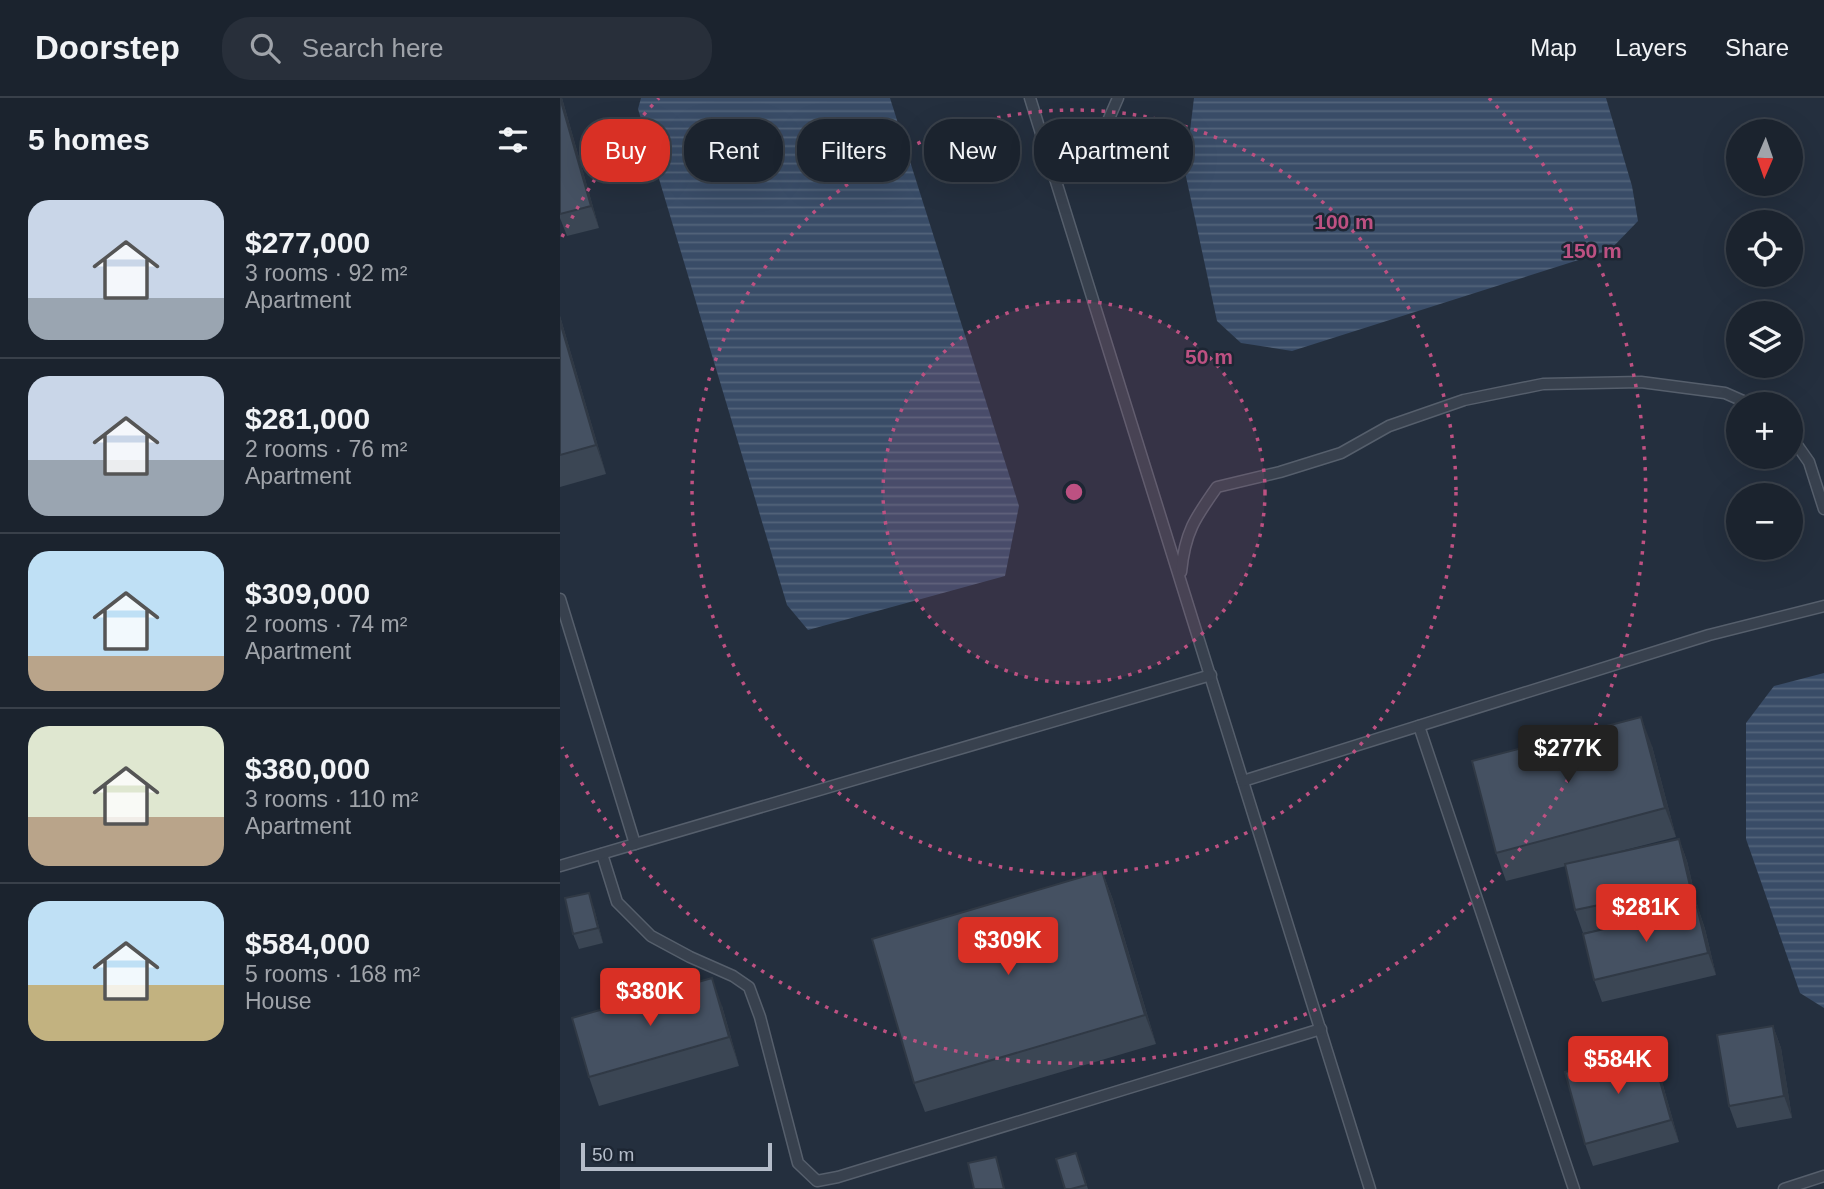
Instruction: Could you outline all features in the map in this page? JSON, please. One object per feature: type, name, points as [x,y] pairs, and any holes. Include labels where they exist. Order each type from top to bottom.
[{"type":"lane","points":[[1030,98],[1036,119]]},
{"type":"lane","points":[[1109,119],[1118,98]]},
{"type":"lane","points":[[1056,182],[1370,1189]]},
{"type":"lane","points":[[1180,578],[1183,553],[1193,521],[1217,487],[1280,472],[1341,453],[1389,426],[1464,400],[1543,384],[1641,382],[1726,393]]},
{"type":"lane","points":[[1803,453],[1810,462],[1824,509]]},
{"type":"lane","points":[[560,599],[635,844]]},
{"type":"lane","points":[[1243,781],[1709,635],[1824,606]]},
{"type":"lane","points":[[560,866],[1211,675]]},
{"type":"lane","points":[[1419,726],[1574,1189]]},
{"type":"lane","points":[[602,854],[617,902],[651,936],[733,976],[749,987],[761,1017],[797,1164],[816,1185],[1321,1029]]},
{"type":"lane","points":[[1784,1189],[1824,1176]]},
{"type":"water","points":[[641,98],[890,98],[897,119],[797,119],[797,182],[910,182],[910,161],[1019,506],[1005,576],[808,630],[787,605],[660,182],[670,182],[670,119],[641,119],[638,109]]},
{"type":"water","points":[[1194,98],[1606,98],[1632,186],[1638,221],[1610,250],[1292,351],[1241,343],[1217,321],[1187,182],[1193,182],[1191,119]]},
{"type":"water","points":[[1824,673],[1824,1008],[1800,993],[1746,839],[1746,723],[1774,686]]},
{"type":"building","points":[[560,98],[581,171],[581,182],[584,182],[591,206],[560,214]]},
{"type":"building","points":[[560,322],[596,445],[560,455]]},
{"type":"building","points":[[1641,717],[1665,808],[1496,853],[1472,761]]},
{"type":"building","points":[[1679,839],[1690,886],[1575,910],[1565,864]]},
{"type":"building","points":[[1102,871],[1145,1015],[914,1083],[872,939]]},
{"type":"building","points":[[589,893],[598,928],[573,934],[565,898]]},
{"type":"building","points":[[1697,907],[1708,953],[1594,980],[1583,934]]},
{"type":"building","points":[[712,978],[729,1037],[589,1077],[572,1018]]},
{"type":"building","points":[[1773,1026],[1784,1096],[1729,1106],[1717,1035]]},
{"type":"building","points":[[1651,1049],[1671,1120],[1585,1144],[1565,1072]]},
{"type":"building","points":[[1076,1153],[1086,1185],[1065,1189],[1056,1159]]},
{"type":"building","points":[[996,1157],[1004,1189],[974,1189],[968,1163]]}]
